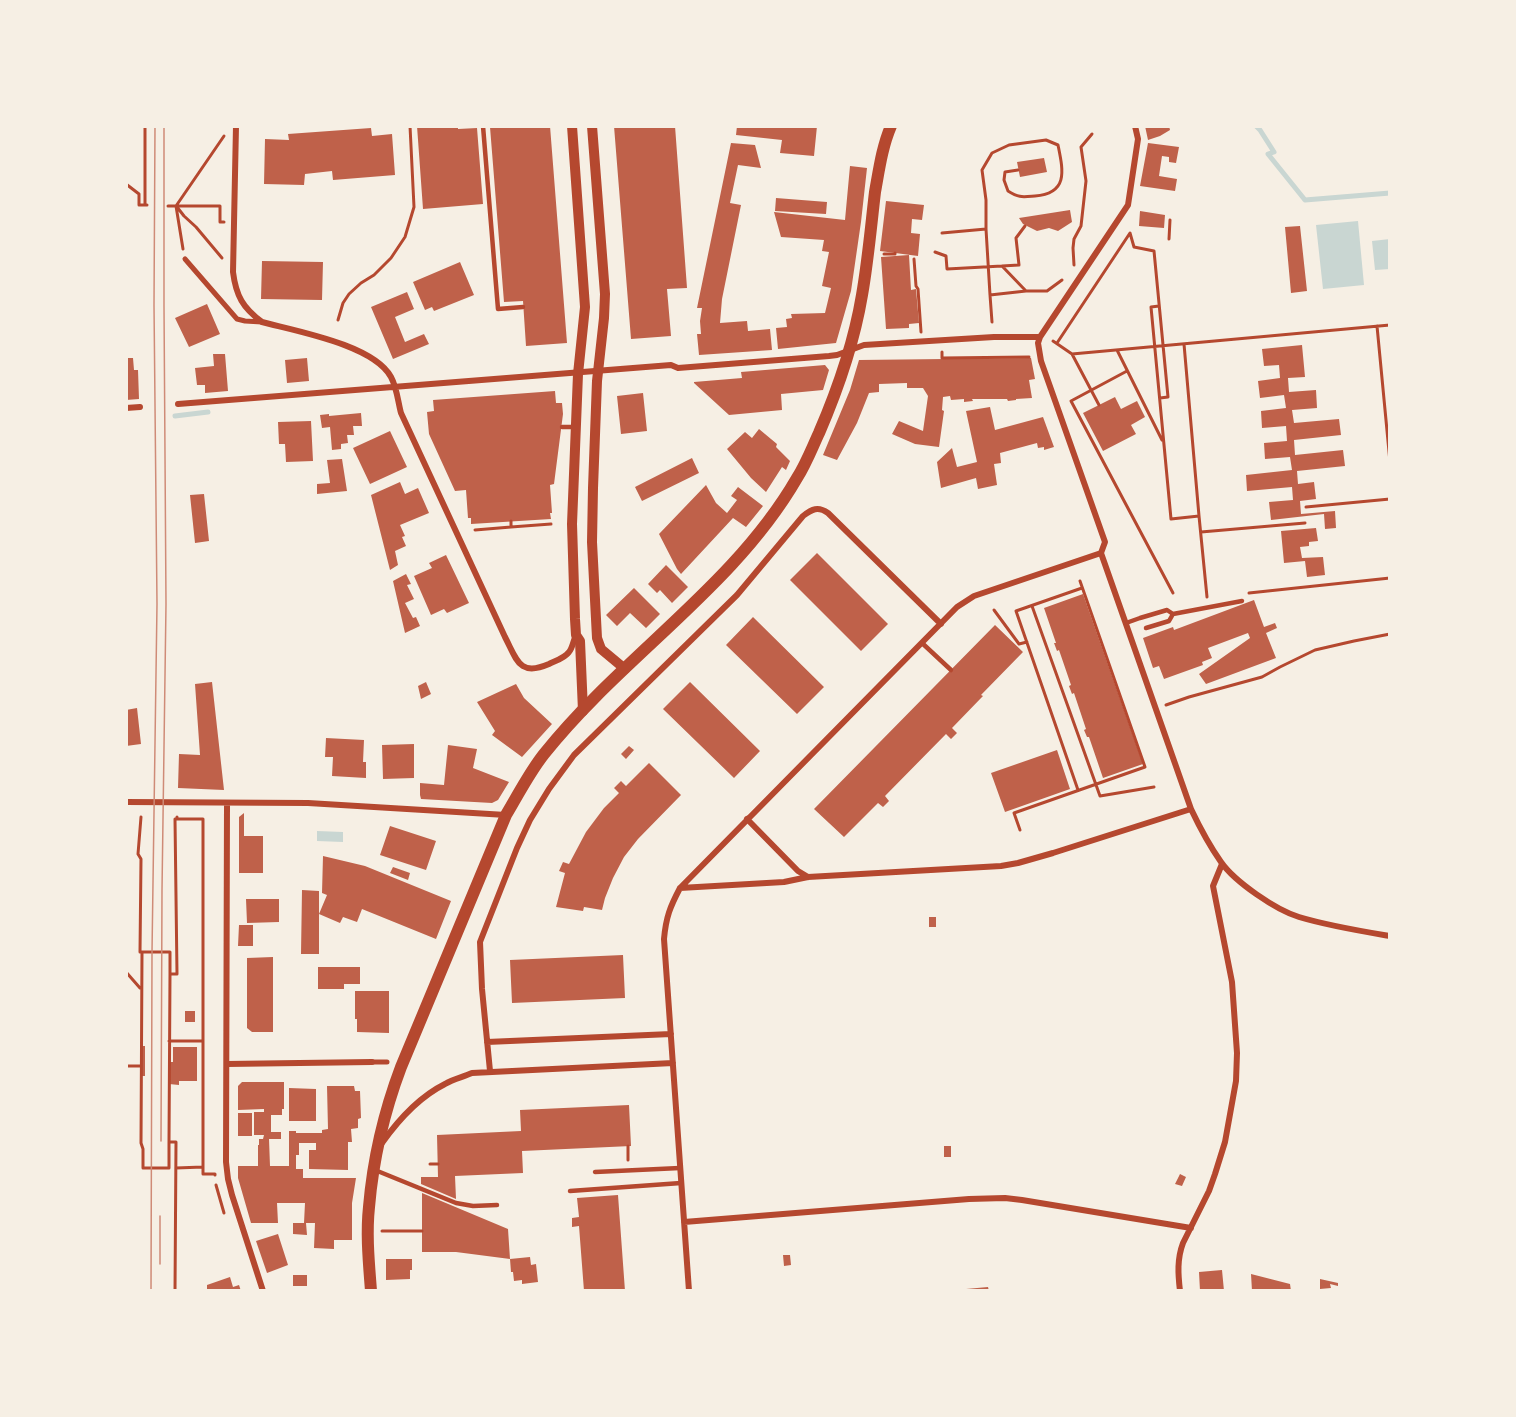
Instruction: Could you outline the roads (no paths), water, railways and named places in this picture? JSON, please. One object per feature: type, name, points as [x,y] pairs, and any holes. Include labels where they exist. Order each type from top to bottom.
[{"type":"main road","points":[[371,1291],[368,1209],[377,1150],[388,1103],[506,815],[543,755],[583,711],[731,565],[775,512],[807,460],[850,350],[862,295],[878,171],[891,126]]},
{"type":"street","points":[[236,126],[233,265],[235,285],[241,300],[262,322]]},
{"type":"street","points":[[185,259],[237,319],[262,322],[351,346],[385,368],[392,378],[401,413],[518,661],[524,667],[538,668],[568,654],[576,635],[572,558],[578,374],[585,307],[572,126]]},
{"type":"street","points":[[592,126],[605,294],[598,371],[592,542],[597,638],[601,649],[625,669]]},
{"type":"street","points":[[1135,126],[1138,139],[1128,204],[1038,343],[1041,362],[1105,542],[1101,553],[1191,809],[1222,864],[1244,885],[1267,901],[1297,916],[1332,926],[1390,936]]},
{"type":"street","points":[[178,405],[598,371],[671,366],[678,368],[837,355],[864,345],[994,337],[1040,337]]},
{"type":"street","points":[[126,408],[140,407]]},
{"type":"street","points":[[490,1071],[480,954],[481,937],[530,820],[549,789],[587,741],[737,595],[802,516],[816,508],[828,513],[941,624]]},
{"type":"street","points":[[689,1291],[664,939],[669,908],[680,888],[957,607],[974,596],[1101,553]]},
{"type":"street","points":[[576,635],[580,641],[583,711]]},
{"type":"street","points":[[126,802],[320,804],[506,815]]},
{"type":"street","points":[[227,803],[226,1162],[232,1195],[263,1291]]},
{"type":"street","points":[[680,888],[784,882],[808,876],[988,867],[1018,863],[1191,809]]},
{"type":"street","points":[[747,819],[798,871],[808,876]]},
{"type":"street","points":[[1180,1291],[1178,1259],[1183,1243],[1215,1174],[1225,1142],[1236,1081],[1237,1053],[1232,982],[1213,892],[1214,882],[1222,864]]},
{"type":"street","points":[[487,1042],[671,1034]]},
{"type":"street","points":[[227,1064],[387,1062]]},
{"type":"street","points":[[377,1150],[394,1126],[421,1098],[445,1083],[472,1073],[673,1063]]},
{"type":"street","points":[[684,1222],[996,1197],[1191,1228]]},
{"type":"lane","points":[[483,126],[498,309],[523,307]]},
{"type":"lane","points":[[562,427],[576,427]]},
{"type":"lane","points":[[1126,623],[1167,610],[1173,614],[1242,601]]},
{"type":"lane","points":[[1146,628],[1169,621],[1173,614]]},
{"type":"lane","points":[[922,643],[951,670]]},
{"type":"lane","points":[[595,1172],[680,1168]]},
{"type":"lane","points":[[374,1169],[456,1203],[473,1206],[497,1204]]},
{"type":"lane","points":[[570,1191],[681,1184]]},
{"type":"waterway","points":[[1256,126],[1274,152],[1268,154],[1305,200],[1390,193]]},
{"type":"waterway","points":[[175,416],[208,412]]},
{"type":"tram line","points":[[151,1291],[152,952],[157,604],[155,126]]},
{"type":"tram line","points":[[161,1141],[166,604],[164,126]]},
{"type":"tram line","points":[[160,1216],[160,1264]]}]
